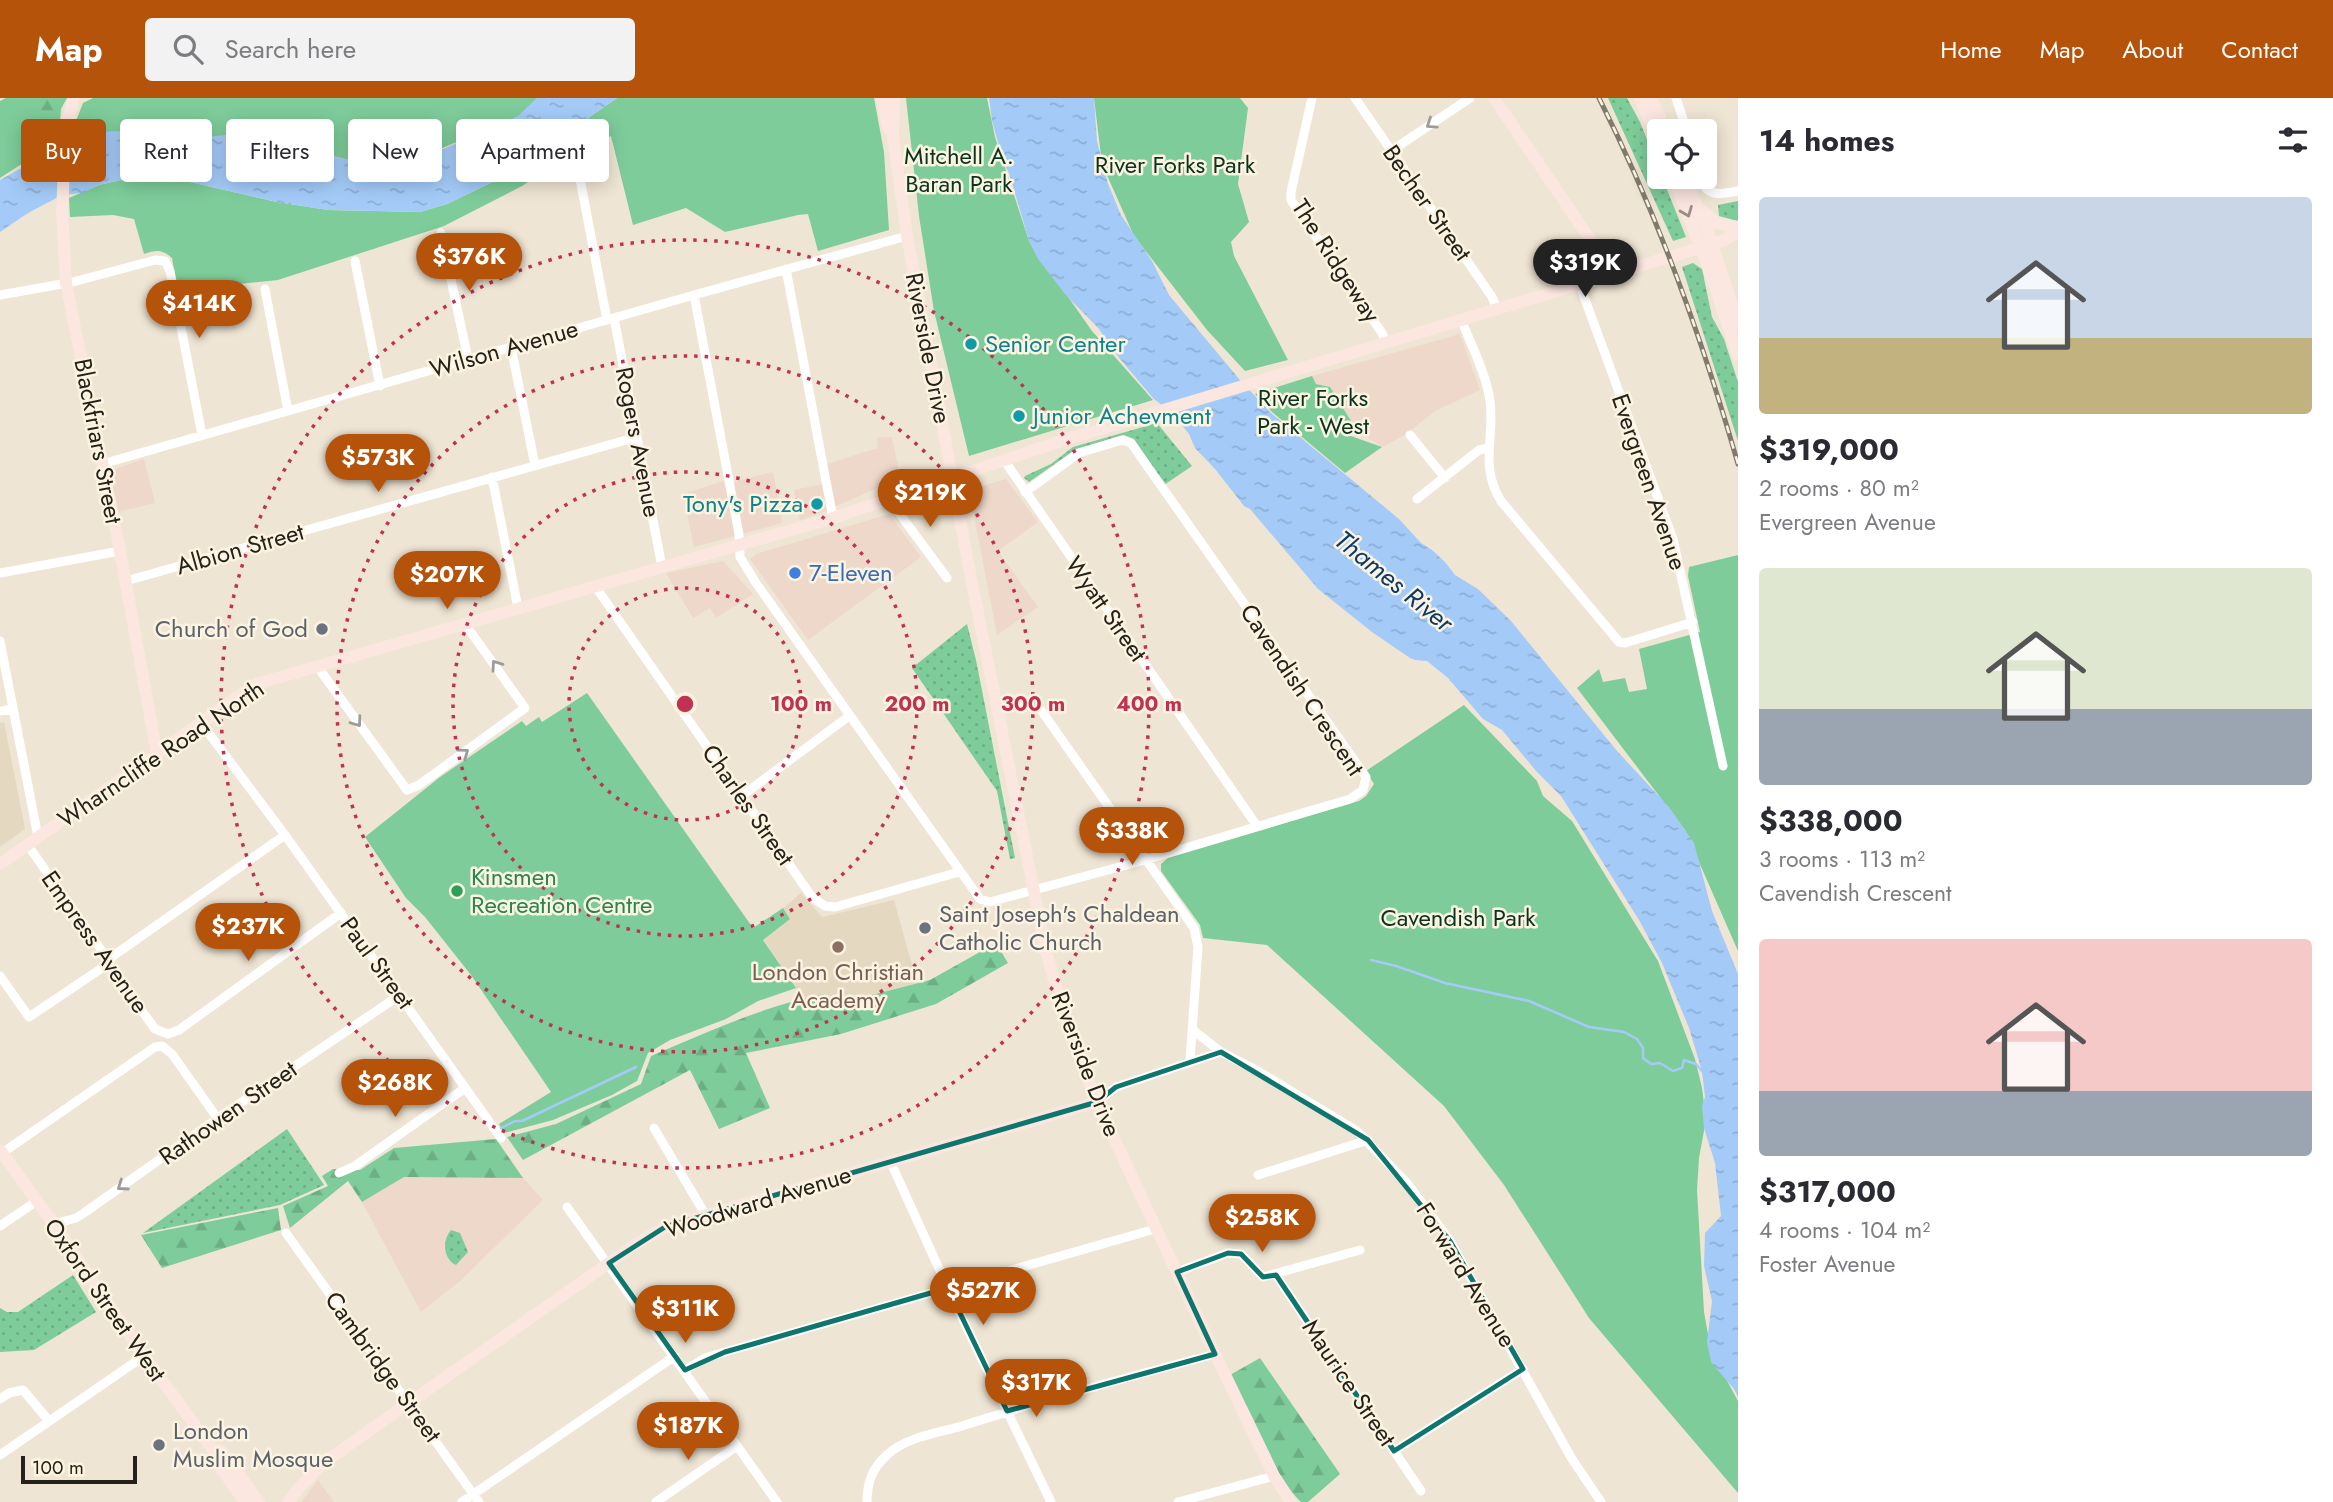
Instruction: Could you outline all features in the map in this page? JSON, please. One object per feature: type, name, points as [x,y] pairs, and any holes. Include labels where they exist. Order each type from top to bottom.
[{"type":"main road","points":[[72,102],[81,98]]},
{"type":"main road","points":[[882,98],[889,134],[893,138]]},
{"type":"main road","name":"Riverside Drive","points":[[894,98],[893,138],[907,236],[1046,951],[1068,1028],[1097,1102],[1274,1476],[1291,1502]]},
{"type":"main road","points":[[1494,98],[1596,248],[1615,265],[1616,272]]},
{"type":"main road","points":[[1640,98],[1649,119]]},
{"type":"main road","points":[[1651,98],[1661,119]]},
{"type":"main road","name":"Blackfriars Street","points":[[72,102],[66,126],[63,203],[66,283],[126,581],[157,754]]},
{"type":"main road","points":[[1680,189],[1712,244],[1738,355]]},
{"type":"main road","points":[[1691,189],[1738,323]]},
{"type":"main road","points":[[1699,207],[1717,223],[1738,230]]},
{"type":"main road","points":[[1712,244],[1738,230]]},
{"type":"main road","points":[[1712,244],[1738,241]]},
{"type":"main road","name":"Wharncliffe Road North","points":[[0,864],[256,684],[833,517],[1004,460],[1295,369],[1712,244]]},
{"type":"main road","points":[[1596,248],[1601,266],[1598,278]]},
{"type":"main road","name":"Woodward Avenue","points":[[288,1502],[323,1463],[639,1242],[665,1227],[1097,1102]]},
{"type":"main road","name":"Oxford Street West","points":[[1,1152],[212,1448],[221,1468],[245,1502]]},
{"type":"main road","name":"Oxford Street West","points":[[212,1448],[222,1451],[259,1502]]},
{"type":"street","name":"The Ridgeway","points":[[1312,98],[1291,192],[1292,200],[1386,342]]},
{"type":"street","name":"Becher Street","points":[[1354,98],[1492,297],[1497,309]]},
{"type":"street","points":[[1391,151],[1470,98]]},
{"type":"street","points":[[1676,98],[1683,119]]},
{"type":"street","name":"Rogers Avenue","points":[[581,182],[637,437],[662,567]]},
{"type":"street","points":[[1706,189],[1719,195],[1738,191]]},
{"type":"street","points":[[441,233],[468,359]]},
{"type":"street","name":"Wilson Avenue","points":[[102,464],[786,268],[907,236]]},
{"type":"street","points":[[0,295],[66,283],[155,260],[165,261],[170,271],[202,435]]},
{"type":"street","points":[[355,261],[380,386]]},
{"type":"street","points":[[786,268],[833,517]]},
{"type":"street","name":"Evergreen Avenue","points":[[1579,283],[1674,539],[1723,766]]},
{"type":"street","points":[[265,289],[288,411]]},
{"type":"street","points":[[694,295],[739,534],[740,557],[959,872]]},
{"type":"street","points":[[1461,319],[1490,401],[1488,448],[1492,482],[1501,501],[1617,641],[1625,643],[1693,622]]},
{"type":"street","points":[[510,347],[535,466]]},
{"type":"street","points":[[1410,435],[1445,478]]},
{"type":"street","name":"Albion Street","points":[[126,581],[637,437]]},
{"type":"street","name":"Cavendish Crescent","points":[[959,872],[980,899],[990,902],[1145,860],[1349,799],[1363,790],[1366,777],[1131,443],[1122,440],[1079,453],[1025,492]]},
{"type":"street","points":[[1417,499],[1479,450],[1488,448]]},
{"type":"street","name":"Wyatt Street","points":[[1004,460],[1257,826]]},
{"type":"street","points":[[492,477],[518,608]]},
{"type":"street","points":[[888,498],[947,578]]},
{"type":"street","points":[[0,573],[120,551]]},
{"type":"street","name":"Charles Street","points":[[595,586],[812,897],[825,906],[835,907],[959,872]]},
{"type":"street","points":[[317,666],[407,790],[419,785],[525,708],[465,624]]},
{"type":"street","name":"Empress Avenue","points":[[0,641],[33,841],[108,964],[155,1029],[168,1034],[179,1030],[341,913]]},
{"type":"street","points":[[999,708],[1029,702],[1041,710],[1194,928],[1198,947],[1190,1060]]},
{"type":"street","points":[[0,711],[13,709]]},
{"type":"street","points":[[743,795],[849,716]]},
{"type":"street","name":"Paul Street","points":[[201,723],[285,835],[501,1138]]},
{"type":"street","points":[[0,976],[29,1017],[108,964],[113,956],[285,835]]},
{"type":"street","name":"Rathowen Street","points":[[54,1224],[84,1213],[400,995]]},
{"type":"street","name":"Forward Avenue","points":[[1193,1030],[1221,1052],[1258,1071],[1357,1131],[1408,1183],[1450,1241],[1572,1459],[1601,1502]]},
{"type":"street","points":[[1,1152],[155,1046],[162,1046],[172,1054],[218,1119]]},
{"type":"street","points":[[1097,1102],[1116,1087],[1190,1060],[1221,1052]]},
{"type":"street","points":[[339,1173],[355,1166],[465,1088]]},
{"type":"street","points":[[654,1128],[705,1214]]},
{"type":"street","points":[[1258,1175],[1367,1140]]},
{"type":"street","points":[[891,1163],[1051,1502]]},
{"type":"street","points":[[0,1226],[37,1201]]},
{"type":"street","points":[[567,1207],[777,1502]]},
{"type":"street","points":[[685,1370],[705,1358],[1155,1229]]},
{"type":"street","name":"Cambridge Street","points":[[286,1233],[410,1402],[476,1498]]},
{"type":"street","points":[[1177,1272],[1228,1254],[1241,1254],[1263,1277],[1360,1250]]},
{"type":"street","name":"Maurice Street","points":[[1276,1275],[1421,1491]]},
{"type":"street","points":[[867,1502],[867,1486],[874,1469],[888,1453],[910,1441],[1007,1411],[1215,1354]]},
{"type":"street","points":[[0,1455],[144,1356]]},
{"type":"street","points":[[462,1502],[476,1498],[675,1356]]},
{"type":"street","points":[[1394,1451],[1523,1369]]},
{"type":"street","points":[[0,1399],[9,1393],[23,1390],[49,1421]]},
{"type":"street","points":[[656,1502],[737,1446]]},
{"type":"street","points":[[1178,1502],[1274,1476]]},
{"type":"highlighted area","points":[[1221,1052],[1368,1140],[1450,1241],[1523,1369],[1394,1451],[1276,1275],[1263,1277],[1241,1254],[1228,1253],[1177,1272],[1215,1354],[1007,1411],[948,1288],[725,1352],[685,1370],[609,1263],[665,1227],[1097,1102],[1116,1087]]},
{"type":"shaded area","points":[[1460,334],[1480,390],[1435,411],[1405,435],[1382,447],[1356,429],[1330,387],[1316,384],[1312,376]]},
{"type":"shaded area","points":[[892,437],[900,478],[800,520],[794,490],[823,484],[820,466],[878,448],[877,438]]},
{"type":"shaded area","points":[[144,459],[155,503],[117,512],[109,471]]},
{"type":"shaded area","points":[[773,472],[782,523],[694,547],[683,494],[726,480],[734,482]]},
{"type":"shaded area","points":[[1006,479],[1038,522],[998,551],[1038,607],[997,635],[969,490]]},
{"type":"shaded area","points":[[889,514],[921,557],[808,640],[750,559],[756,554]]},
{"type":"shaded area","points":[[723,561],[753,594],[716,618],[710,608],[693,618],[666,573]]},
{"type":"shaded area","points":[[4,722],[25,829],[0,847],[0,723]]},
{"type":"shaded area","name":"London Christian Academy","points":[[801,893],[822,917],[894,900],[917,983],[828,1006],[824,994],[799,999],[796,988],[763,939],[790,919],[783,908]]},
{"type":"shaded area","points":[[404,1177],[523,1178],[543,1200],[460,1281],[421,1312],[362,1202]]},
{"type":"shaded area","points":[[318,1480],[334,1502],[301,1502]]},
{"type":"green space","points":[[6,98],[30,98],[44,119],[21,119],[21,164],[0,178],[0,101]]},
{"type":"green space","points":[[8,98],[67,98],[61,109],[60,119],[21,119],[21,143],[0,105]]},
{"type":"green space","points":[[93,98],[546,98],[517,119],[456,119],[456,142],[442,148],[442,119],[348,119],[348,159],[334,156],[334,119],[226,119],[226,141],[212,139],[212,119],[120,119],[120,135],[106,136],[106,119],[77,119],[83,103]]},
{"type":"green space","points":[[617,98],[874,98],[884,152],[889,230],[818,251],[808,214],[725,232],[686,208],[633,225],[611,136],[609,137],[609,119],[587,119]]},
{"type":"green space","name":"Mitchell A. Baran Park","points":[[906,98],[987,98],[995,137],[1029,241],[1092,331],[1153,400],[969,456],[934,311],[919,216]]},
{"type":"green space","name":"River Forks Park","points":[[1094,98],[1240,98],[1248,108],[1238,184],[1249,222],[1231,242],[1234,256],[1288,360],[1245,371],[1207,330],[1134,236],[1102,164]]},
{"type":"green space","points":[[1608,98],[1627,98],[1640,122],[1647,139],[1647,184]]},
{"type":"green space","points":[[120,180],[190,182],[277,202],[328,210],[420,212],[447,204],[493,182],[528,182],[444,226],[278,280],[218,286],[222,308],[182,316],[172,258],[159,251],[144,254],[134,219],[113,215],[70,217],[69,198],[99,185]]},
{"type":"green space","points":[[1649,189],[1667,189],[1686,237],[1673,241]]},
{"type":"green space","points":[[1738,201],[1738,221],[1719,216],[1718,205]]},
{"type":"green space","points":[[1693,263],[1702,269],[1712,317],[1724,339],[1738,382],[1738,441],[1682,267]]},
{"type":"green space","name":"River Forks Park - West","points":[[1312,376],[1316,384],[1330,387],[1356,429],[1348,435],[1382,447],[1345,473],[1272,412],[1255,394]]},
{"type":"green space","points":[[1157,423],[1192,466],[1164,485],[1134,439],[1124,435],[1076,449],[1029,482],[1024,478],[1051,464],[1073,447]]},
{"type":"green space","points":[[1738,555],[1738,951],[1685,830],[1577,688],[1599,669],[1603,682],[1625,678],[1629,692],[1647,689],[1639,649],[1700,632],[1688,576],[1689,567]]},
{"type":"green space","points":[[967,624],[1015,858],[1010,859],[997,791],[912,668]]},
{"type":"green space","points":[[587,693],[753,928],[783,908],[790,919],[763,940],[796,988],[758,1001],[726,1019],[670,1040],[648,1053],[637,1081],[612,1095],[553,1120],[504,1133],[499,1124],[551,1092],[471,975],[425,917],[406,898],[365,837],[440,777],[522,721],[526,726],[539,717],[542,722]]},
{"type":"green space","name":"Cavendish Park","points":[[1464,705],[1537,781],[1543,796],[1572,821],[1658,961],[1695,1059],[1706,1120],[1697,1190],[1704,1312],[1711,1351],[1738,1401],[1738,1493],[1589,1318],[1504,1185],[1444,1106],[1267,945],[1203,938],[1200,925],[1161,871],[1161,864],[1168,858],[1359,801],[1374,784],[1366,771]]},
{"type":"green space","points":[[996,943],[1008,963],[936,1004],[841,1034],[746,1053],[770,1108],[719,1129],[690,1070],[523,1160],[507,1137],[556,1124],[641,1084],[651,1056],[715,1029],[802,999],[824,994],[829,1006],[930,980]]},
{"type":"green space","points":[[287,1129],[324,1185],[280,1205],[143,1233]]},
{"type":"green space","points":[[496,1139],[523,1178],[404,1177],[362,1202],[348,1181],[290,1228],[283,1206],[328,1186],[322,1176],[333,1169],[360,1170],[394,1148]]},
{"type":"green space","points":[[278,1208],[281,1230],[162,1268],[141,1235]]},
{"type":"green space","points":[[451,1230],[460,1233],[468,1252],[456,1265],[448,1258],[445,1249]]},
{"type":"green space","points":[[73,1275],[96,1312],[34,1350],[0,1352],[0,1308],[7,1312],[18,1312]]},
{"type":"green space","points":[[1260,1358],[1340,1474],[1308,1502],[1301,1502],[1281,1477],[1230,1375]]},
{"type":"water","points":[[537,98],[617,98],[587,119],[511,119]]},
{"type":"water","name":"Thames River","points":[[989,98],[1094,98],[1097,141],[1108,184],[1121,215],[1152,261],[1169,295],[1271,413],[1399,519],[1421,543],[1445,562],[1455,575],[1478,589],[1511,621],[1617,751],[1669,807],[1694,843],[1712,911],[1738,974],[1738,1397],[1711,1362],[1707,1342],[1712,1301],[1704,1266],[1705,1233],[1721,1216],[1715,1163],[1704,1128],[1702,1071],[1689,1028],[1662,963],[1639,920],[1561,796],[1502,730],[1483,719],[1448,678],[1427,661],[1410,658],[1318,589],[1195,448],[1189,434],[1174,415],[1153,398],[1099,329],[1065,294],[1038,259],[1029,241],[1004,164],[992,121]]},
{"type":"water","points":[[120,131],[120,180],[99,185],[82,193],[62,195],[0,232],[0,180],[21,168],[21,182],[106,182],[106,132]]},
{"type":"water","points":[[226,135],[226,182],[334,182],[334,156],[348,159],[348,182],[442,182],[442,150],[456,143],[456,182],[493,182],[447,204],[420,212],[328,210],[277,202],[190,182],[212,182],[212,136]]},
{"type":"waterway","points":[[1371,960],[1445,983],[1529,1001],[1589,1027],[1624,1032],[1637,1039],[1643,1048],[1643,1058],[1651,1064],[1660,1063],[1673,1071],[1682,1068],[1684,1060],[1696,1064],[1703,1072]]},
{"type":"waterway","points":[[501,1128],[515,1121],[522,1121],[636,1067]]},
{"type":"railway","points":[[1599,98],[1641,187],[1677,278],[1738,464]]},
{"type":"place","name":"Senior Center","points":[[971,344]]},
{"type":"place","name":"Junior Achevment","points":[[1019,416]]},
{"type":"place","name":"Tony's Pizza","points":[[817,504]]},
{"type":"place","name":"7-Eleven","points":[[795,573]]},
{"type":"place","name":"Church of God","points":[[322,629]]},
{"type":"place","name":"Kinsmen Recreation Centre","points":[[457,891]]},
{"type":"place","name":"Saint Joseph's Chaldean Catholic Church","points":[[925,928]]},
{"type":"place","name":"London Christian Academy","points":[[838,947]]},
{"type":"place","name":"London Muslim Mosque","points":[[159,1445]]}]
